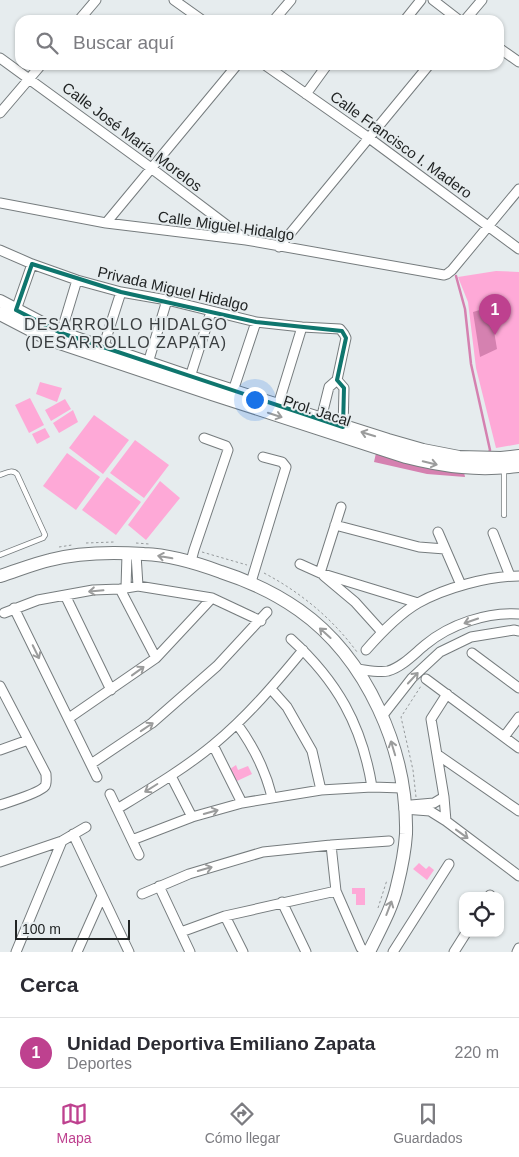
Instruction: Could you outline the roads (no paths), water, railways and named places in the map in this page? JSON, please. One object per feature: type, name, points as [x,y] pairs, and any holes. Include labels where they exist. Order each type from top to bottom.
[{"type":"street","points":[[83,15],[96,0]]},
{"type":"street","points":[[174,0],[195,15]]},
{"type":"street","points":[[278,15],[291,0]]},
{"type":"street","points":[[409,15],[421,0]]},
{"type":"street","points":[[433,0],[452,15]]},
{"type":"street","points":[[469,15],[482,0]]},
{"type":"street","points":[[504,52],[519,62]]},
{"type":"street","name":"Calle José María Morelos","points":[[0,58],[15,68]]},
{"type":"street","name":"Calle José María Morelos","points":[[17,70],[246,240]]},
{"type":"street","points":[[0,113],[36,70]]},
{"type":"street","points":[[106,223],[233,70]]},
{"type":"street","name":"Calle Francisco I. Madero","points":[[272,70],[369,138],[519,249]]},
{"type":"street","points":[[306,94],[323,70]]},
{"type":"street","points":[[279,247],[424,70]]},
{"type":"street","points":[[488,226],[519,190]]},
{"type":"street","name":"Calle Miguel Hidalgo","points":[[0,203],[106,223],[246,240],[439,275],[447,274],[488,226]]},
{"type":"street","name":"Privada Miguel Hidalgo","points":[[0,250],[32,264],[78,280],[121,292],[167,300],[256,322],[340,329],[346,338],[337,380]]},
{"type":"street","points":[[16,310],[32,264]]},
{"type":"street","points":[[62,334],[78,280]]},
{"type":"street","points":[[103,348],[121,292]]},
{"type":"street","points":[[148,363],[167,300]]},
{"type":"street","points":[[0,302],[62,334],[321,419],[342,431],[344,388],[337,380],[329,387],[321,419]]},
{"type":"street","points":[[190,377],[211,312]]},
{"type":"street","name":"Prol. Jacal","points":[[0,314],[48,339],[342,431],[436,465],[471,469],[519,466]]},
{"type":"street","points":[[233,391],[256,322]]},
{"type":"street","points":[[278,405],[302,327]]},
{"type":"street","name":"Prol. Jacal","points":[[342,431],[459,457],[501,458],[519,456]]},
{"type":"street","points":[[192,556],[228,450],[226,446],[204,438]]},
{"type":"street","points":[[251,582],[286,467],[282,462],[263,457]]},
{"type":"street","points":[[320,573],[341,507]]},
{"type":"street","points":[[335,525],[419,547],[445,550]]},
{"type":"street","points":[[438,532],[461,585]]},
{"type":"street","points":[[362,652],[382,632],[418,603],[461,585],[514,576],[493,533]]},
{"type":"street","points":[[0,576],[51,559],[93,554],[192,556],[251,582],[300,610],[335,642],[357,669],[383,715],[396,759],[399,788],[410,807],[397,888],[383,922],[366,951]]},
{"type":"street","points":[[132,555],[138,586]]},
{"type":"street","points":[[132,555],[123,589],[156,658]]},
{"type":"street","points":[[300,564],[320,573],[418,603]]},
{"type":"street","points":[[320,573],[354,602],[382,632]]},
{"type":"street","points":[[4,613],[38,600],[93,590],[123,589],[138,586],[212,598],[260,621]]},
{"type":"street","points":[[64,595],[111,690]]},
{"type":"street","points":[[69,718],[156,658],[212,598]]},
{"type":"street","points":[[14,608],[97,777]]},
{"type":"street","points":[[92,764],[152,723],[217,666],[267,612]]},
{"type":"street","points":[[357,669],[386,672],[397,668],[428,643],[456,627],[480,618],[519,614]]},
{"type":"street","points":[[383,715],[412,678],[440,652],[471,637],[514,630],[519,631]]},
{"type":"street","points":[[291,639],[320,667],[334,685],[358,730],[372,788]]},
{"type":"street","points":[[118,809],[171,776],[213,745],[271,689],[303,650]]},
{"type":"street","points":[[472,653],[519,688]]},
{"type":"street","points":[[426,679],[519,748]]},
{"type":"street","points":[[0,686],[46,774],[46,784],[41,790],[0,805]]},
{"type":"street","points":[[271,689],[288,707],[312,751],[321,790]]},
{"type":"street","points":[[446,821],[438,755],[431,720],[447,694]]},
{"type":"street","points":[[504,737],[519,718]]},
{"type":"street","points":[[236,724],[253,746],[268,779],[272,798]]},
{"type":"street","points":[[0,750],[28,740]]},
{"type":"street","points":[[213,745],[242,803]]},
{"type":"street","points":[[438,755],[519,811]]},
{"type":"street","points":[[171,776],[192,817]]},
{"type":"street","points":[[132,840],[192,817],[242,803],[321,790],[399,788]]},
{"type":"street","points":[[110,794],[139,855]]},
{"type":"street","points":[[410,807],[434,803],[444,797]]},
{"type":"street","points":[[410,807],[436,814],[519,876]]},
{"type":"street","points":[[0,862],[62,841],[86,828]]},
{"type":"street","points":[[73,834],[129,952]]},
{"type":"street","points":[[16,952],[62,841]]},
{"type":"street","points":[[142,894],[189,874],[263,852],[389,841]]},
{"type":"street","points":[[331,845],[336,891],[366,951]]},
{"type":"street","points":[[393,952],[449,864]]},
{"type":"street","points":[[159,886],[190,952]]},
{"type":"street","points":[[181,932],[225,916],[336,891]]},
{"type":"street","points":[[77,952],[102,896]]},
{"type":"street","points":[[282,902],[306,952]]},
{"type":"street","points":[[225,916],[243,952]]},
{"type":"street","points":[[454,952],[463,937]]},
{"type":"street","points":[[517,952],[519,948]]},
{"type":"lane","points":[[504,468],[504,515]]},
{"type":"lane","points":[[0,475],[10,471],[18,474],[45,535],[42,538],[0,555]]},
{"type":"waterway","points":[[456,276],[465,309],[471,364],[490,450],[489,453]]},
{"type":"place","name":"Unidad Deportiva Emiliano Zapata","points":[[495,335]]},
{"type":"district","name":"DESARROLLO HIDALGO (DESARROLLO ZAPATA)","points":[[126,333]]}]
